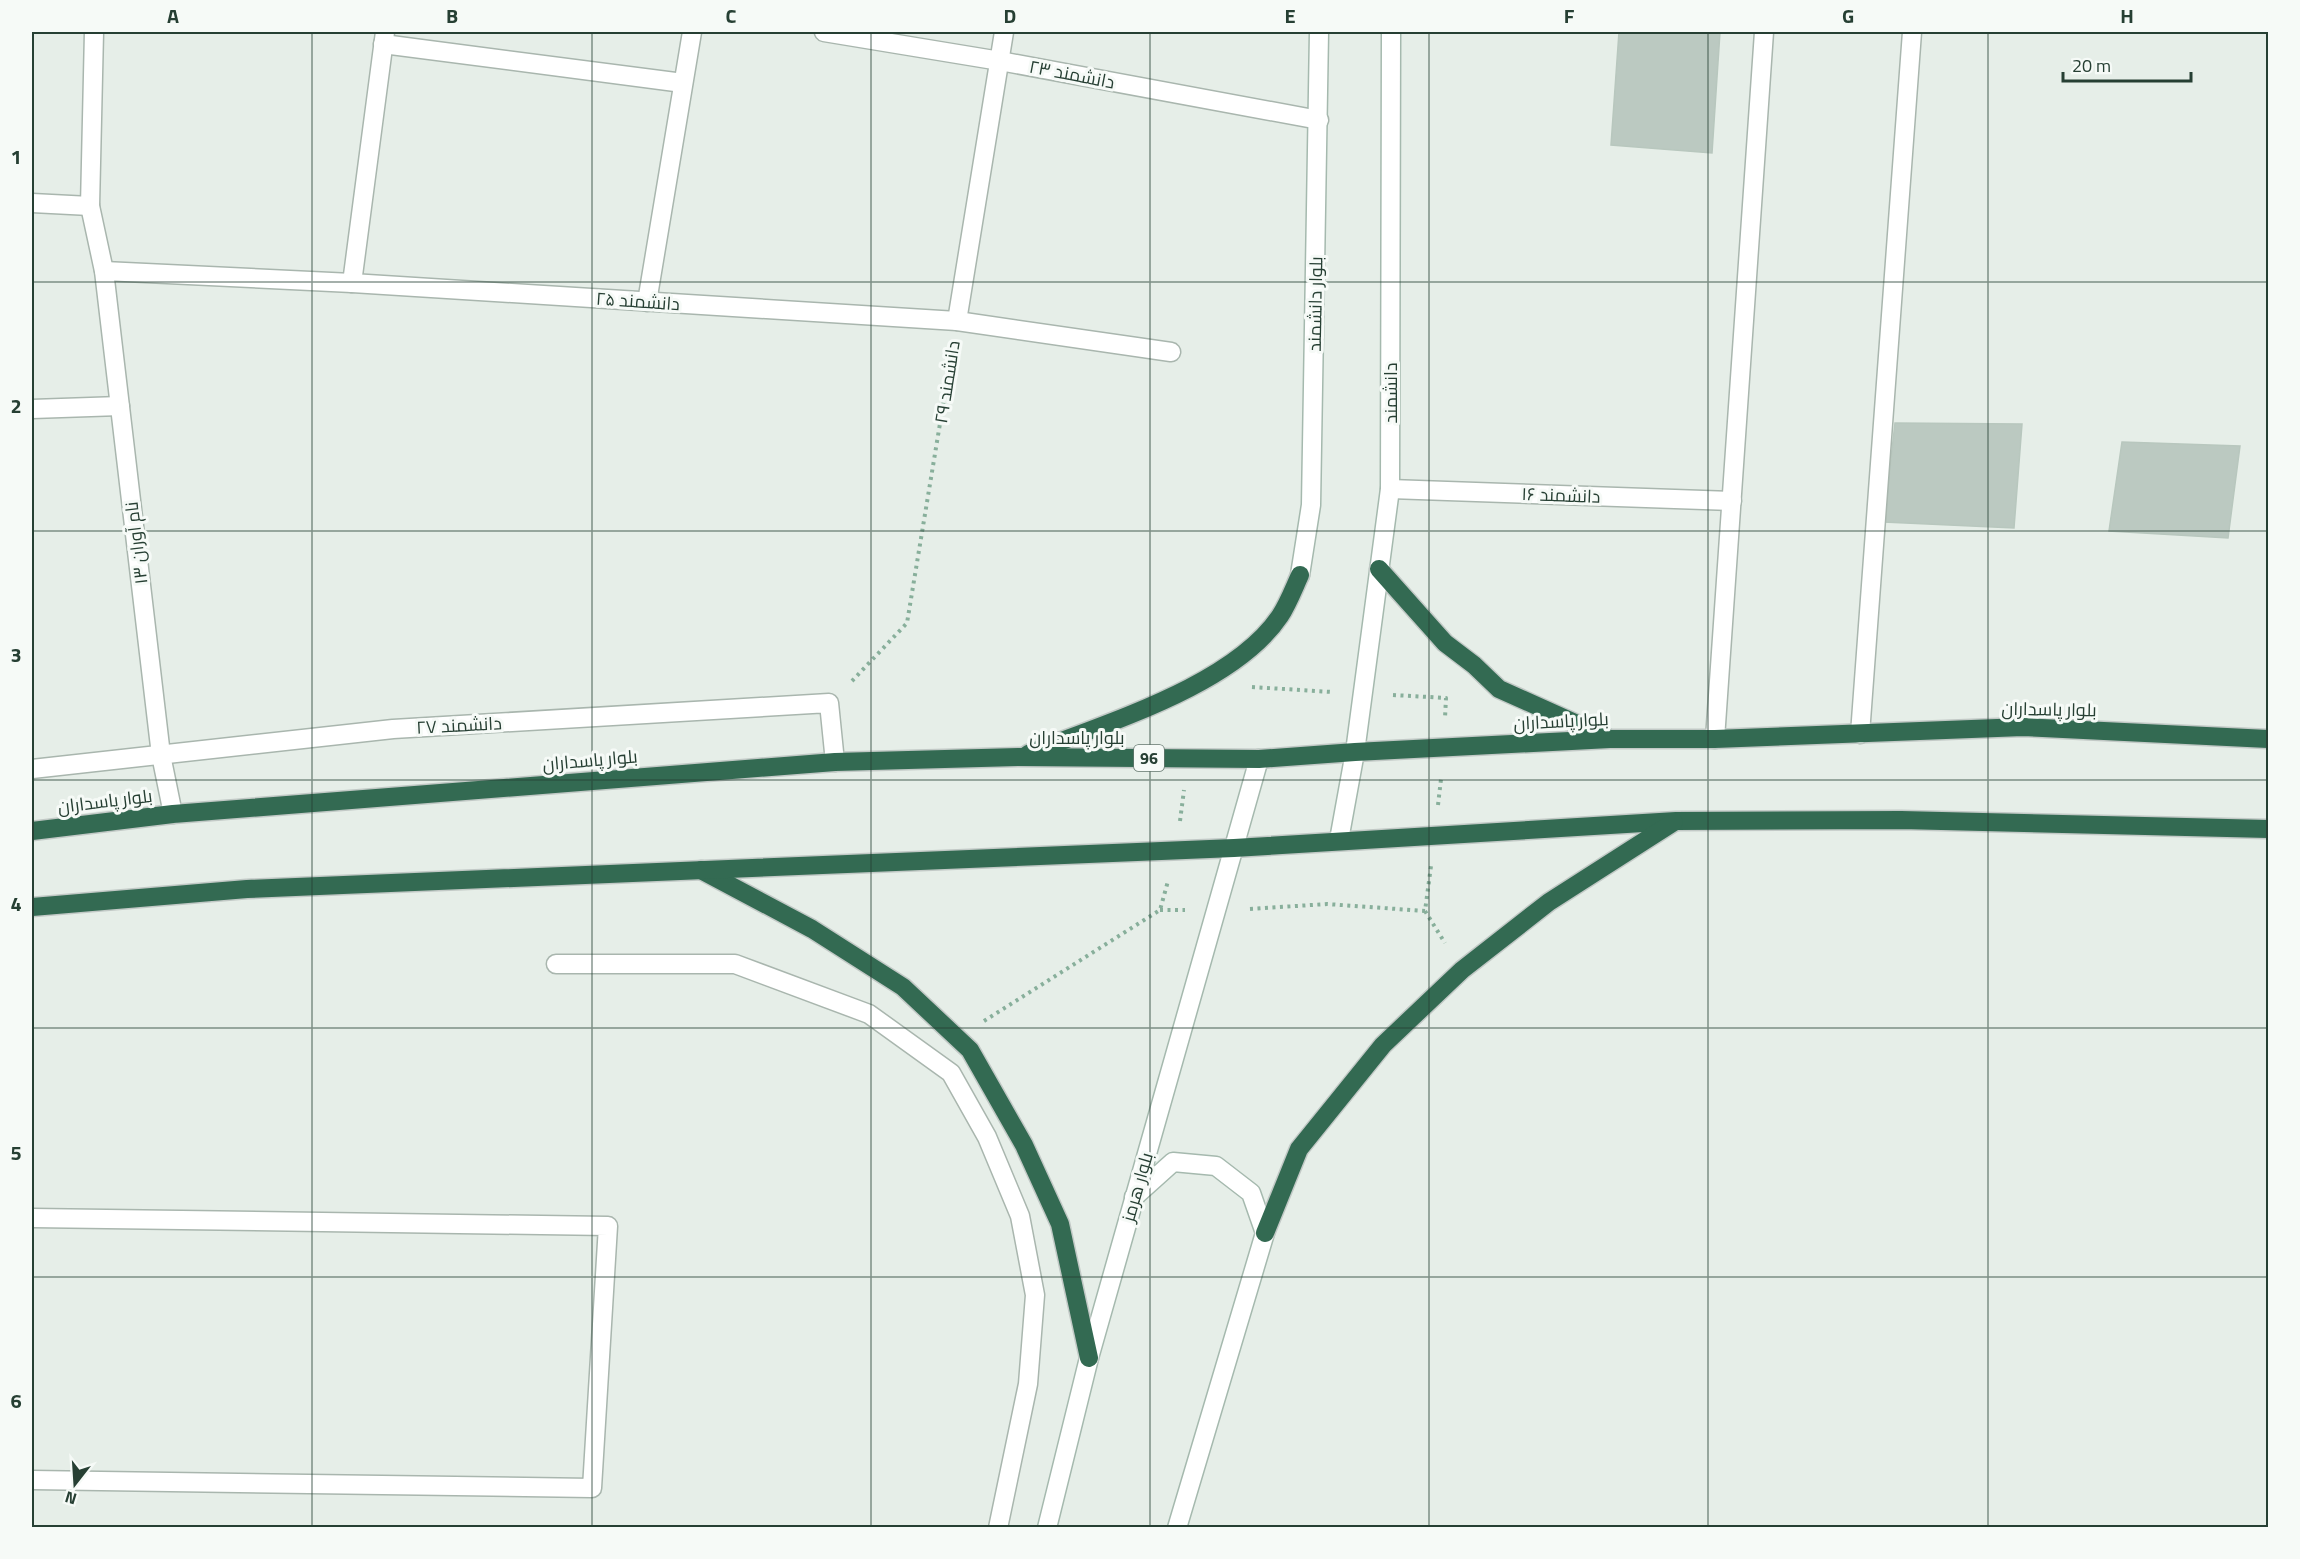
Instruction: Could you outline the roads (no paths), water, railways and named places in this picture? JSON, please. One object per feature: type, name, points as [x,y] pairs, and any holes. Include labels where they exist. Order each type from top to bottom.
[{"type":"highway","points":[[1379,569],[1445,643],[1474,665],[1499,689],[1610,739]]},
{"type":"highway","points":[[1019,757],[1200,683],[1243,656],[1280,616],[1300,575]]},
{"type":"highway","name":"بلوار پاسداران","points":[[32,831],[173,814],[835,762],[1019,757],[1259,759],[1610,739],[1715,739],[2023,727],[2268,739]]},
{"type":"highway","points":[[32,907],[247,889],[1234,848],[1676,821],[1901,820],[2268,829]]},
{"type":"highway","points":[[1265,1233],[1299,1149],[1383,1045],[1462,970],[1549,902],[1676,821]]},
{"type":"highway","points":[[699,870],[812,929],[903,987],[970,1050],[1024,1145],[1060,1224],[1089,1358]]},
{"type":"street","name":"نام آوران ۱۳","points":[[94,32],[90,206],[104,271],[161,755],[173,814]]},
{"type":"street","points":[[646,302],[692,32]]},
{"type":"street","name":"دانشمند ۲۳","points":[[824,32],[1000,61],[1319,120]]},
{"type":"street","name":"دانشمند ۲۹","points":[[957,321],[1004,32]]},
{"type":"street","name":"بلوار دانشمند","points":[[1300,575],[1311,505],[1319,32]]},
{"type":"street","name":"دانشمند","points":[[1339,840],[1355,752],[1390,489],[1391,32]]},
{"type":"street","points":[[1715,739],[1764,32]]},
{"type":"street","points":[[1860,734],[1912,32]]},
{"type":"street","points":[[352,284],[384,38],[683,83]]},
{"type":"street","points":[[32,204],[90,206]]},
{"type":"street","name":"دانشمند ۲۵","points":[[104,271],[957,321],[1171,352]]},
{"type":"street","points":[[32,409],[120,406]]},
{"type":"street","name":"دانشمند ۱۶","points":[[1390,489],[1732,501]]},
{"type":"street","name":"دانشمند ۲۷","points":[[32,769],[393,729],[829,703],[835,762]]},
{"type":"street","name":"بلوار هرمز","points":[[1047,1527],[1089,1358],[1259,759]]},
{"type":"street","points":[[556,963],[735,964],[869,1014],[951,1073],[987,1137],[1020,1216],[1035,1295],[1028,1384],[998,1527]]},
{"type":"street","points":[[1134,1197],[1173,1162],[1216,1166],[1251,1193],[1265,1233],[1177,1527]]},
{"type":"street","points":[[32,1218],[608,1226],[592,1488],[32,1480]]}]
